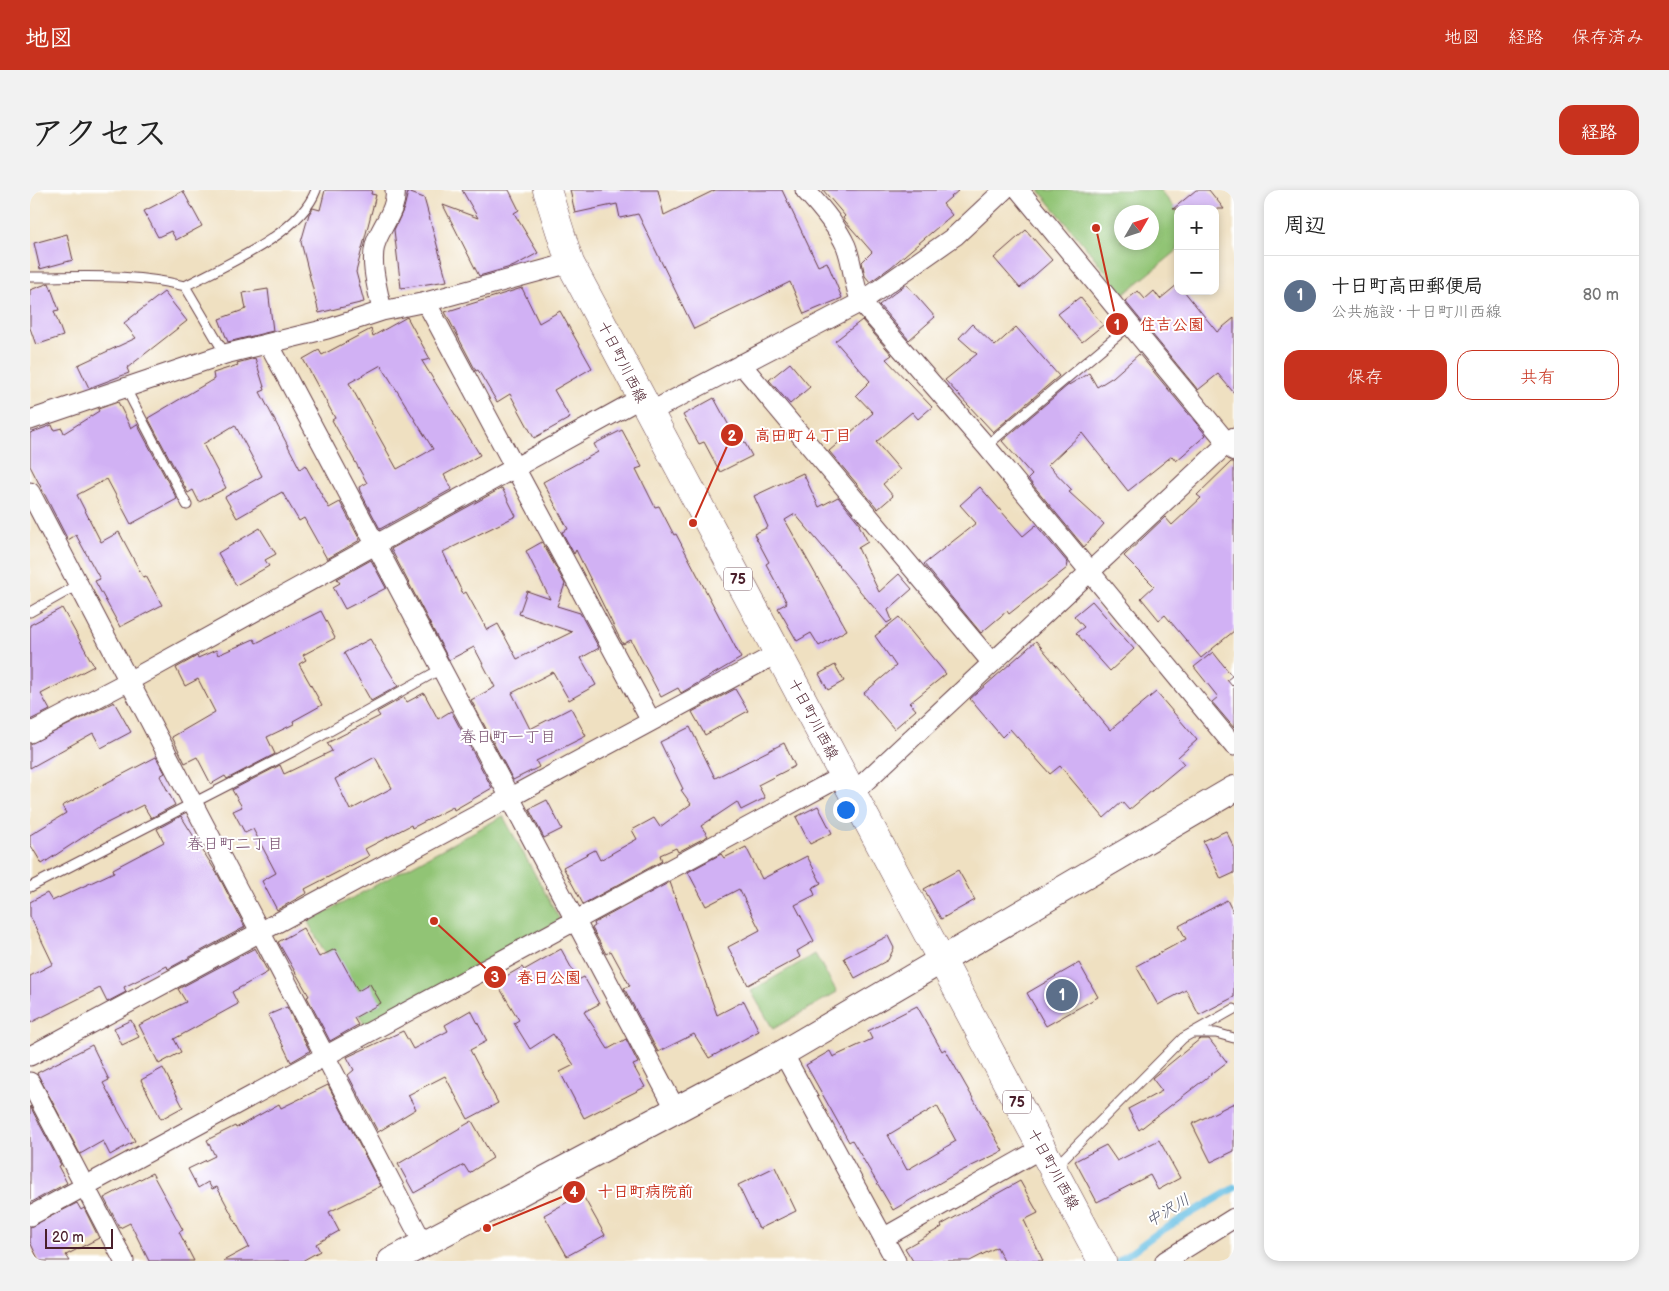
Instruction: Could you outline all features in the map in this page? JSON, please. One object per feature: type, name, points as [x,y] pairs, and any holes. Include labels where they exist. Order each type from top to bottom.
[{"type":"main road","name":"十日町川西線","points":[[547,190],[570,263],[644,406],[849,784],[941,962],[1097,1252]]},
{"type":"street","points":[[382,310],[374,269],[375,245],[392,209],[394,190]]},
{"type":"street","points":[[805,190],[822,209],[846,246],[856,292],[861,302],[986,446],[1234,746]]},
{"type":"street","points":[[30,733],[129,681],[514,468],[644,406],[741,364],[861,302],[955,236],[1004,190]]},
{"type":"street","points":[[30,1216],[575,921],[849,784],[992,663],[1090,570],[1232,444],[1018,190]]},
{"type":"street","points":[[30,420],[225,354],[326,329],[382,310],[426,302],[570,263]]},
{"type":"street","points":[[426,302],[651,721]]},
{"type":"street","points":[[269,344],[676,1110]]},
{"type":"street","points":[[741,364],[992,663]]},
{"type":"street","points":[[30,492],[423,1243]]},
{"type":"street","points":[[30,1056],[778,653]]},
{"type":"street","points":[[391,1261],[783,1053],[1234,789]]},
{"type":"street","points":[[783,1053],[885,1237],[896,1261]]},
{"type":"street","points":[[30,1082],[124,1261]]},
{"type":"street","points":[[885,1237],[1048,1158]]},
{"type":"street","points":[[1165,1261],[1234,1218]]},
{"type":"lane","points":[[30,277],[128,276],[160,280],[185,286],[276,237],[312,201],[316,190]]},
{"type":"lane","points":[[185,286],[225,354]]},
{"type":"lane","points":[[986,446],[1130,325]]},
{"type":"lane","points":[[125,387],[187,505]]},
{"type":"lane","points":[[30,612],[78,585]]},
{"type":"lane","points":[[30,888],[192,802],[294,751],[441,669]]},
{"type":"lane","points":[[1048,1158],[1183,1038],[1234,1009]]},
{"type":"lane","points":[[1192,1033],[1216,1033],[1234,1038]]},
{"type":"green space","points":[[1039,190],[1160,190],[1174,207],[1174,253],[1124,294]]},
{"type":"green space","points":[[503,816],[560,920],[365,1026],[308,922]]},
{"type":"green space","points":[[815,954],[837,992],[773,1029],[751,991]]},
{"type":"building","points":[[325,190],[372,190],[371,194],[376,195],[356,272],[364,302],[319,313],[301,242],[309,214],[313,208],[320,210]]},
{"type":"building","points":[[462,190],[509,190],[519,210],[514,213],[538,253],[514,266],[479,276],[443,205],[478,218]]},
{"type":"building","points":[[570,190],[658,190],[664,215],[715,190],[782,190],[818,266],[827,262],[842,298],[804,314],[790,282],[694,329],[638,214],[620,218],[617,204],[575,213]]},
{"type":"building","points":[[823,190],[959,190],[943,204],[952,215],[891,267],[870,282],[865,276],[862,262],[872,252],[845,221],[843,218],[845,216]]},
{"type":"building","points":[[1196,190],[1209,190],[1224,209],[1219,209],[1219,205],[1178,205]]},
{"type":"building","points":[[183,191],[202,226],[176,240],[171,231],[158,237],[144,211]]},
{"type":"building","points":[[408,192],[424,198],[447,281],[401,288],[394,230],[404,208]]},
{"type":"building","points":[[1026,230],[1052,260],[1020,288],[994,258]]},
{"type":"building","points":[[67,234],[73,260],[40,269],[34,243]]},
{"type":"building","points":[[49,283],[59,310],[54,311],[63,336],[36,345],[30,328],[30,290]]},
{"type":"building","points":[[906,284],[935,317],[909,340],[879,305]]},
{"type":"building","points":[[1174,287],[1174,295],[1187,295],[1217,332],[1234,318],[1234,393],[1218,374],[1198,390],[1125,301],[1138,291],[1145,299],[1154,291],[1160,299]]},
{"type":"building","points":[[522,288],[539,323],[560,311],[592,368],[554,390],[570,418],[534,438],[510,394],[497,402],[478,370],[476,371],[445,312]]},
{"type":"building","points":[[268,289],[273,331],[228,342],[219,319],[246,309],[243,293]]},
{"type":"building","points":[[164,292],[187,321],[127,368],[129,373],[89,388],[78,365],[136,338],[124,323]]},
{"type":"building","points":[[1080,297],[1103,325],[1082,342],[1058,314]]},
{"type":"building","points":[[407,317],[430,359],[422,361],[480,455],[444,475],[452,489],[380,529],[360,491],[359,487],[367,483],[332,420],[335,418],[303,359],[319,350],[322,355],[371,329],[373,336]],"holes":[[[381,365],[433,449],[397,469],[349,383]]]},
{"type":"building","points":[[862,320],[892,355],[886,359],[932,407],[918,419],[912,412],[876,442],[900,470],[883,484],[893,496],[878,509],[829,451],[873,413],[856,395],[870,381],[835,341]]},
{"type":"building","points":[[972,324],[995,346],[1016,327],[1059,376],[993,432],[945,380],[977,354],[959,338]]},
{"type":"building","points":[[1139,354],[1206,435],[1176,461],[1172,456],[1128,491],[1082,433],[1048,465],[1072,490],[1069,492],[1104,524],[1084,547],[1028,479],[1032,475],[1002,441],[1067,386],[1089,373],[1097,387],[1113,377]]},
{"type":"building","points":[[255,358],[265,390],[260,392],[300,469],[305,465],[329,508],[340,502],[360,540],[327,559],[304,518],[299,521],[282,492],[237,518],[225,497],[262,476],[235,425],[203,444],[226,488],[199,502],[193,490],[188,493],[148,418],[214,379],[213,373]]},
{"type":"building","points":[[790,363],[810,387],[790,404],[769,380]]},
{"type":"building","points":[[714,398],[733,433],[738,430],[752,456],[720,472],[704,442],[699,444],[683,415]]},
{"type":"building","points":[[118,402],[131,428],[137,424],[177,499],[131,524],[107,479],[77,495],[101,542],[119,532],[143,577],[146,576],[162,605],[120,627],[95,581],[100,579],[76,535],[68,540],[30,466],[30,433],[52,425],[54,430],[62,428],[64,433],[99,411],[98,409]]},
{"type":"building","points":[[622,430],[642,467],[636,469],[655,507],[659,506],[674,535],[676,534],[741,658],[681,693],[678,688],[661,697],[631,640],[623,644],[619,637],[576,550],[574,554],[562,532],[568,529],[543,482],[598,452],[594,444]]},
{"type":"building","points":[[1231,462],[1234,462],[1234,631],[1201,658],[1165,615],[1159,620],[1141,598],[1154,586],[1124,556],[1165,517],[1172,525],[1201,498],[1197,495]]},
{"type":"building","points":[[803,473],[819,507],[838,497],[860,524],[868,542],[858,548],[879,592],[899,574],[912,589],[888,610],[892,620],[887,623],[795,514],[785,520],[847,630],[819,646],[811,633],[797,641],[778,608],[787,603],[766,564],[769,562],[754,534],[768,527],[754,496]]},
{"type":"building","points":[[980,487],[1023,536],[1036,525],[1068,563],[1067,568],[1009,614],[1007,611],[981,633],[924,564],[976,523],[960,505]]},
{"type":"building","points":[[502,488],[516,516],[443,552],[463,594],[466,592],[487,630],[498,624],[517,659],[572,632],[519,614],[527,591],[550,599],[526,551],[542,542],[565,584],[557,606],[580,613],[599,648],[581,658],[596,685],[569,700],[553,672],[512,693],[530,729],[571,708],[586,736],[536,761],[539,767],[513,780],[471,700],[495,687],[474,647],[449,660],[391,549]]},
{"type":"building","points":[[260,528],[276,554],[265,560],[269,566],[236,585],[218,553]]},
{"type":"building","points":[[371,560],[386,588],[345,609],[333,587],[340,583],[337,579]]},
{"type":"building","points":[[1092,601],[1134,649],[1110,671],[1076,633],[1084,627],[1074,616]]},
{"type":"building","points":[[62,608],[94,666],[41,694],[50,710],[30,720],[30,625]]},
{"type":"building","points":[[321,611],[335,638],[303,655],[306,660],[299,664],[322,705],[293,721],[294,724],[267,737],[275,754],[227,779],[225,776],[211,784],[197,757],[185,763],[172,737],[215,712],[198,679],[185,686],[176,668],[197,656],[198,658],[216,650],[218,655],[254,639],[256,643]]},
{"type":"building","points":[[899,617],[946,674],[910,703],[916,710],[894,729],[864,693],[896,666],[875,636]]},
{"type":"building","points":[[370,639],[398,686],[371,701],[344,653]]},
{"type":"building","points":[[1036,641],[1110,730],[1156,692],[1197,740],[1178,757],[1184,764],[1129,810],[1122,802],[1104,818],[1060,766],[1050,774],[1010,729],[1002,737],[970,699]]},
{"type":"building","points":[[1213,652],[1232,676],[1227,680],[1232,686],[1234,684],[1234,728],[1212,702],[1218,697],[1194,667]]},
{"type":"building","points":[[835,665],[844,681],[828,690],[819,674]]},
{"type":"building","points":[[735,689],[748,711],[705,735],[692,712]]},
{"type":"building","points":[[424,693],[438,719],[451,711],[492,788],[454,810],[453,807],[412,828],[411,825],[365,849],[369,856],[305,889],[307,893],[277,910],[262,881],[276,873],[253,829],[245,833],[233,811],[242,807],[232,790],[280,765],[284,774],[332,751],[327,743],[380,716],[377,712],[404,697],[407,702]],"holes":[[[375,757],[392,788],[350,810],[335,779]]]},
{"type":"building","points":[[114,702],[131,732],[101,748],[93,733],[30,768],[30,744]]},
{"type":"building","points":[[690,727],[715,778],[784,743],[795,766],[758,785],[765,798],[741,810],[737,802],[701,826],[708,836],[678,852],[676,848],[660,855],[662,861],[583,904],[563,867],[595,850],[600,860],[637,839],[632,830],[654,818],[660,827],[691,804],[681,790],[683,789],[660,742]]},
{"type":"building","points":[[156,757],[165,773],[160,776],[175,805],[151,818],[143,805],[97,828],[42,864],[30,844],[30,835],[66,813],[62,806]]},
{"type":"building","points":[[547,800],[562,829],[544,838],[529,809]]},
{"type":"building","points":[[818,806],[832,833],[810,844],[796,817]]},
{"type":"building","points":[[181,816],[218,875],[245,927],[168,969],[167,966],[124,987],[126,992],[107,1002],[100,988],[30,1023],[30,976],[53,964],[30,916],[30,902],[47,893],[52,901],[114,872],[113,869],[164,842],[157,829]]},
{"type":"building","points":[[1226,831],[1234,847],[1234,873],[1221,879],[1203,841]]},
{"type":"building","points":[[746,847],[762,879],[807,856],[821,883],[812,888],[815,895],[795,905],[814,941],[797,951],[800,957],[748,985],[728,947],[760,930],[739,889],[706,906],[688,872],[721,854],[724,858]]},
{"type":"building","points":[[958,870],[975,900],[941,919],[924,889]]},
{"type":"building","points":[[670,882],[717,1015],[744,1001],[759,1031],[709,1058],[694,1034],[658,1052],[624,988],[630,986],[611,951],[606,954],[592,928],[595,926],[594,923]]},
{"type":"building","points":[[1227,900],[1234,914],[1234,997],[1199,1015],[1186,990],[1158,1005],[1136,966],[1186,939],[1179,926]]},
{"type":"building","points":[[303,928],[319,957],[335,949],[358,991],[370,984],[381,1003],[354,1018],[358,1025],[330,1041],[307,997],[309,996],[278,942]]},
{"type":"building","points":[[888,936],[894,948],[888,960],[855,978],[844,958]]},
{"type":"building","points":[[255,948],[268,972],[232,992],[238,1004],[174,1039],[181,1052],[159,1064],[139,1025],[186,1002],[178,989]]},
{"type":"building","points":[[561,949],[578,980],[584,977],[599,1004],[584,1012],[608,1049],[626,1039],[638,1063],[633,1065],[645,1087],[584,1118],[560,1072],[574,1065],[553,1034],[530,1049],[514,1023],[519,1020],[496,982],[522,967],[524,970]]},
{"type":"building","points":[[1079,963],[1098,997],[1046,1026],[1027,993]]},
{"type":"building","points":[[917,1006],[942,1051],[945,1049],[1003,1151],[955,1174],[893,1210],[852,1140],[849,1142],[806,1065],[830,1051],[833,1057],[872,1039],[868,1031]],"holes":[[[937,1106],[956,1141],[907,1170],[888,1135]]]},
{"type":"building","points":[[287,1007],[310,1051],[291,1062],[268,1015]]},
{"type":"building","points":[[471,1010],[487,1041],[470,1050],[498,1103],[468,1119],[445,1076],[408,1095],[416,1109],[378,1132],[348,1075],[354,1070],[347,1057],[403,1031],[413,1049],[448,1031],[445,1025]]},
{"type":"building","points":[[131,1020],[139,1037],[122,1045],[114,1028]]},
{"type":"building","points":[[1200,1039],[1209,1039],[1227,1062],[1139,1130],[1128,1109],[1162,1091],[1152,1078]]},
{"type":"building","points":[[92,1045],[109,1080],[103,1083],[135,1141],[110,1155],[103,1141],[80,1154],[37,1073]]},
{"type":"building","points":[[163,1068],[183,1107],[161,1119],[141,1080]]},
{"type":"building","points":[[328,1085],[381,1186],[329,1212],[339,1231],[316,1244],[320,1251],[302,1261],[223,1261],[249,1247],[217,1187],[212,1189],[208,1182],[198,1188],[188,1169],[215,1156],[207,1140],[235,1126],[236,1128],[279,1104],[281,1108]]},
{"type":"building","points":[[1234,1103],[1234,1151],[1211,1162],[1192,1124]]},
{"type":"building","points":[[30,1106],[61,1165],[58,1166],[67,1183],[30,1203]]},
{"type":"building","points":[[472,1121],[493,1158],[469,1173],[464,1165],[414,1193],[398,1164]]},
{"type":"building","points":[[1159,1140],[1180,1178],[1158,1190],[1150,1175],[1097,1202],[1075,1161],[1106,1145],[1117,1161]]},
{"type":"building","points":[[775,1167],[796,1211],[759,1229],[738,1185]]},
{"type":"building","points":[[152,1173],[183,1230],[179,1232],[194,1261],[149,1261],[130,1223],[120,1228],[104,1198]]},
{"type":"building","points":[[1020,1181],[1038,1213],[1024,1220],[1043,1261],[1004,1261],[997,1247],[970,1261],[913,1261],[905,1248],[942,1227],[941,1225]]},
{"type":"building","points":[[582,1194],[605,1235],[567,1256],[544,1215]]},
{"type":"building","points":[[77,1203],[81,1210],[84,1208],[99,1238],[66,1255],[70,1261],[39,1261],[30,1242],[30,1227]]},
{"type":"waterway","name":"中沢川","points":[[1119,1261],[1156,1234],[1234,1188]]},
{"type":"place","name":"住吉公園","points":[[1096,228]]},
{"type":"place","name":"高田町４丁目","points":[[693,523]]},
{"type":"place","name":"春日公園","points":[[434,921]]},
{"type":"place","name":"十日町高田郵便局","points":[[1062,995]]},
{"type":"place","name":"十日町病院前","points":[[487,1228]]},
{"type":"district","name":"春日町一丁目","points":[[508,737]]},
{"type":"district","name":"春日町二丁目","points":[[235,844]]}]
